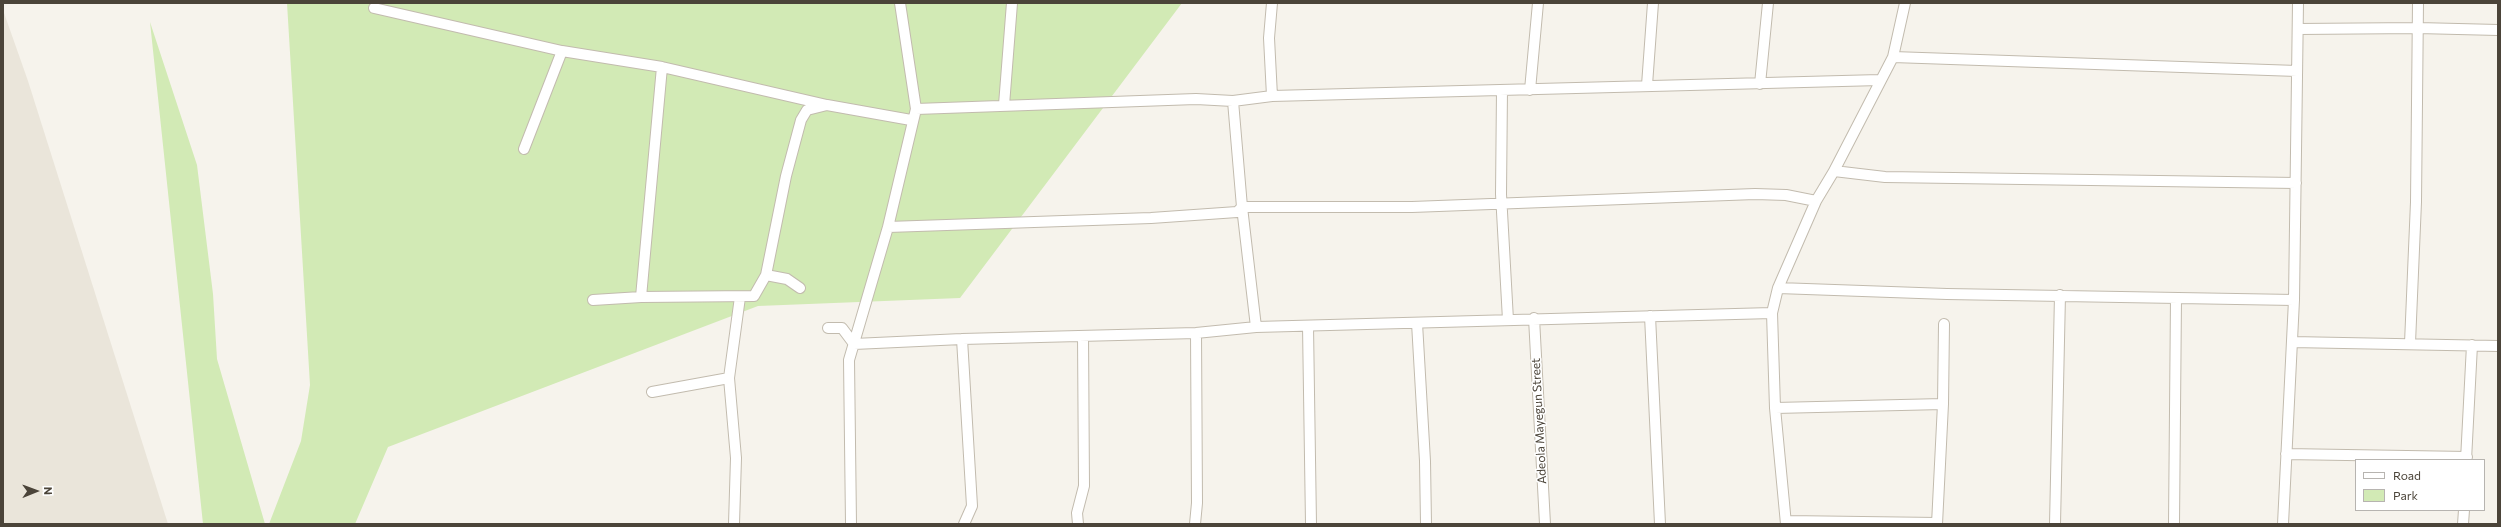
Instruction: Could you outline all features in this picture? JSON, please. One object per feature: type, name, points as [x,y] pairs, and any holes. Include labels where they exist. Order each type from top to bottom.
[{"type":"street","points":[[851,524],[850,360],[888,227],[911,120],[916,109],[900,3]]},
{"type":"street","points":[[1004,105],[1012,3]]},
{"type":"street","points":[[1272,3],[1269,38],[1272,96]]},
{"type":"street","points":[[1530,90],[1538,3]]},
{"type":"street","points":[[1647,85],[1653,3]]},
{"type":"street","points":[[1760,84],[1768,3]]},
{"type":"street","points":[[1905,3],[1893,57],[1834,171],[1816,201],[1778,288],[1772,312],[1775,408],[1786,522],[1937,523],[1943,404],[1944,324]]},
{"type":"street","points":[[2283,524],[2294,300],[2298,3]]},
{"type":"street","points":[[2410,343],[2416,202],[2418,3]]},
{"type":"street","points":[[374,8],[562,50],[662,67],[827,105],[911,120]]},
{"type":"street","points":[[2298,29],[2418,28],[2498,30]]},
{"type":"street","points":[[524,148],[562,50]]},
{"type":"street","points":[[1893,57],[2297,71]]},
{"type":"street","points":[[641,297],[662,67]]},
{"type":"street","points":[[916,109],[1196,99],[1233,101],[1272,96],[1880,80]]},
{"type":"street","points":[[1502,90],[1502,203],[1508,320]]},
{"type":"street","points":[[1233,101],[1242,207],[1256,327]]},
{"type":"street","points":[[593,300],[641,297],[754,296],[766,275],[786,176],[801,120],[807,110],[827,105]]},
{"type":"street","points":[[1834,171],[1885,177],[2296,183]]},
{"type":"street","points":[[888,227],[1151,218],[1237,212],[1242,207],[1412,207],[1755,194],[1786,195],[1816,201]]},
{"type":"street","points":[[766,275],[787,278],[800,288]]},
{"type":"street","points":[[1778,288],[1947,294],[2294,300]]},
{"type":"street","points":[[2055,524],[2060,295]]},
{"type":"street","points":[[734,524],[736,458],[729,378],[740,297]]},
{"type":"street","points":[[2174,524],[2176,298]]},
{"type":"street","points":[[854,344],[962,339],[1196,333],[1256,327],[1772,312]]},
{"type":"street","points":[[1650,316],[1660,524]]},
{"type":"street","name":"Adeola Mayegun Street","points":[[1534,318],[1545,524]]},
{"type":"street","points":[[1417,323],[1425,461],[1426,524]]},
{"type":"street","points":[[1308,326],[1311,524]]},
{"type":"street","points":[[828,328],[842,328],[854,344]]},
{"type":"street","points":[[1195,524],[1197,502],[1196,333]]},
{"type":"street","points":[[1078,524],[1077,513],[1084,486],[1083,336]]},
{"type":"street","points":[[962,339],[972,506],[964,524]]},
{"type":"street","points":[[2292,342],[2410,343],[2498,346]]},
{"type":"street","points":[[2286,454],[2466,459],[2472,345]]},
{"type":"street","points":[[652,392],[729,378]]},
{"type":"street","points":[[1775,408],[1943,404]]},
{"type":"street","points":[[2463,524],[2464,511]]},
{"type":"shaded area","points":[[3,10],[28,81],[168,524],[3,524]]},
{"type":"green space","points":[[287,3],[1182,3],[960,298],[758,306],[388,447],[355,524],[269,524],[301,441],[310,385]]},
{"type":"green space","points":[[150,22],[197,165],[213,294],[217,359],[265,524],[203,524]]}]
